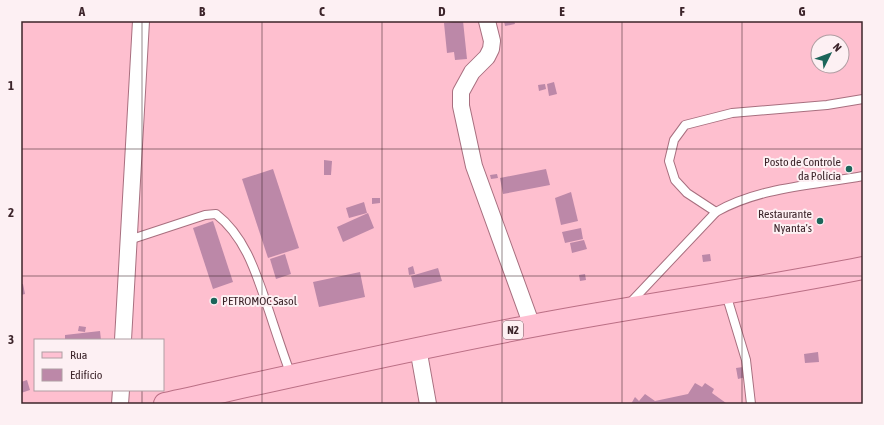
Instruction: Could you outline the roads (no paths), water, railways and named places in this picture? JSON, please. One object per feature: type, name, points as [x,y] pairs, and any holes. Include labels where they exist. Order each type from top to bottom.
[{"type":"main road","name":"N2","points":[[165,404],[418,348],[532,326],[785,284],[863,268]]},
{"type":"street","points":[[123,339],[141,21]]},
{"type":"street","points":[[487,21],[492,41],[491,49],[487,57],[472,72],[461,92],[461,106],[474,166],[532,326]]},
{"type":"street","points":[[418,348],[428,404]]},
{"type":"street","points":[[120,391],[120,404]]},
{"type":"lane","points":[[716,212],[687,194],[675,180],[670,160],[674,140],[685,125],[732,113],[863,99]]},
{"type":"lane","points":[[624,310],[716,212],[731,203],[765,192],[863,176]]},
{"type":"lane","points":[[129,240],[205,215],[216,214],[225,221],[240,240],[256,274],[291,376]]},
{"type":"lane","points":[[726,293],[746,360],[751,404]]},
{"type":"place","name":"Posto de Controle da Polícia","points":[[849,169]]},
{"type":"place","name":"Restaurante Nyanta's","points":[[820,221]]},
{"type":"place","name":"PETROMOC Sasol","points":[[214,301]]}]
